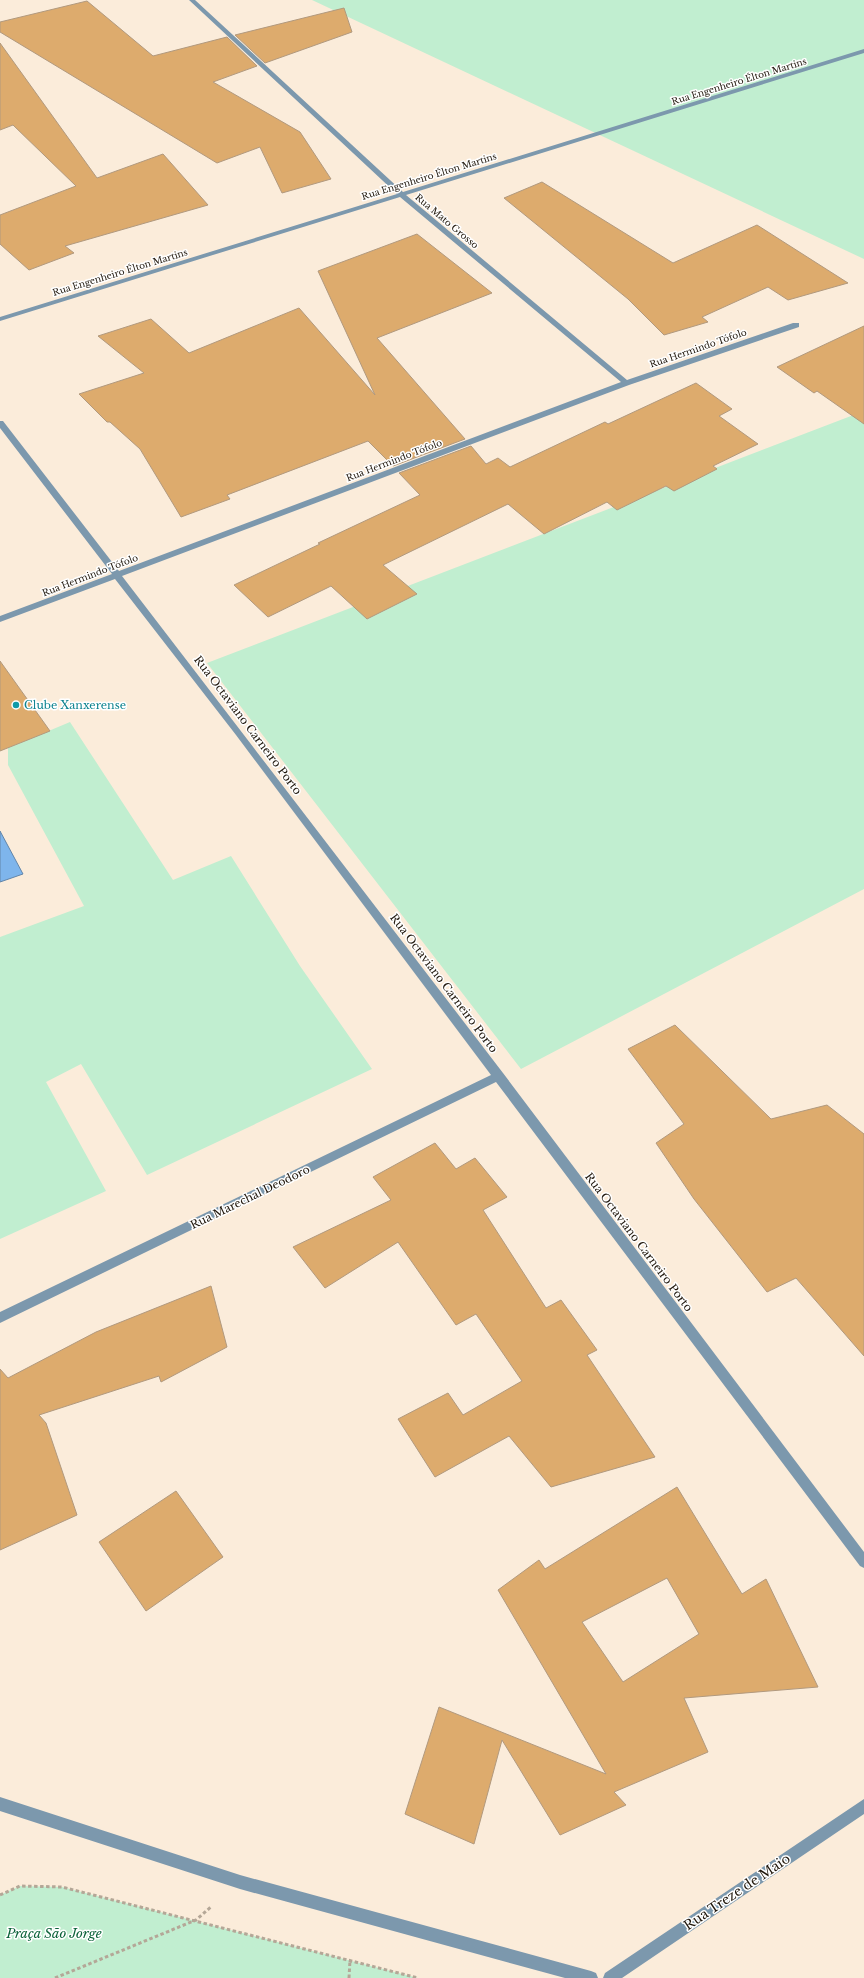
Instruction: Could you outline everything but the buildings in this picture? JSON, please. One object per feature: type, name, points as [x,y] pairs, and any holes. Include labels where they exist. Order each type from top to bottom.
[{"type":"street","name":"Rua Mato Grosso","points":[[192,0],[401,194],[626,383]]},
{"type":"street","name":"Rua Engenheiro Élton Martins","points":[[0,319],[864,51]]},
{"type":"street","name":"Rua Hermindo Tófolo","points":[[0,619],[626,383],[796,325]]},
{"type":"street","name":"Rua Octaviano Carneiro Porto","points":[[0,423],[118,575],[499,1076],[864,1562]]},
{"type":"street","name":"Rua Marechal Deodoro","points":[[0,1318],[499,1076]]},
{"type":"street","points":[[0,1804],[240,1882],[591,1978]]},
{"type":"street","name":"Rua Treze de Maio","points":[[610,1978],[864,1806]]},
{"type":"path","points":[[55,1978],[196,1920],[240,1882]]},
{"type":"path","points":[[0,1895],[20,1886],[62,1887],[196,1920],[418,1978]]},
{"type":"path","points":[[349,1978],[350,1960]]},
{"type":"green space","points":[[312,0],[864,0],[864,259]]},
{"type":"green space","points":[[864,411],[864,889],[521,1069],[207,663]]},
{"type":"green space","points":[[70,722],[173,880],[231,856],[300,966],[372,1069],[147,1175],[81,1064],[46,1082],[106,1191],[0,1239],[0,937],[84,906],[8,765],[8,748]]},
{"type":"green space","name":"Praça São Jorge","points":[[20,1886],[62,1887],[418,1978],[0,1978],[0,1895]]},
{"type":"water","points":[[0,831],[23,874],[0,882]]},
{"type":"place","name":"Clube Xanxerense","points":[[16,705]]}]
